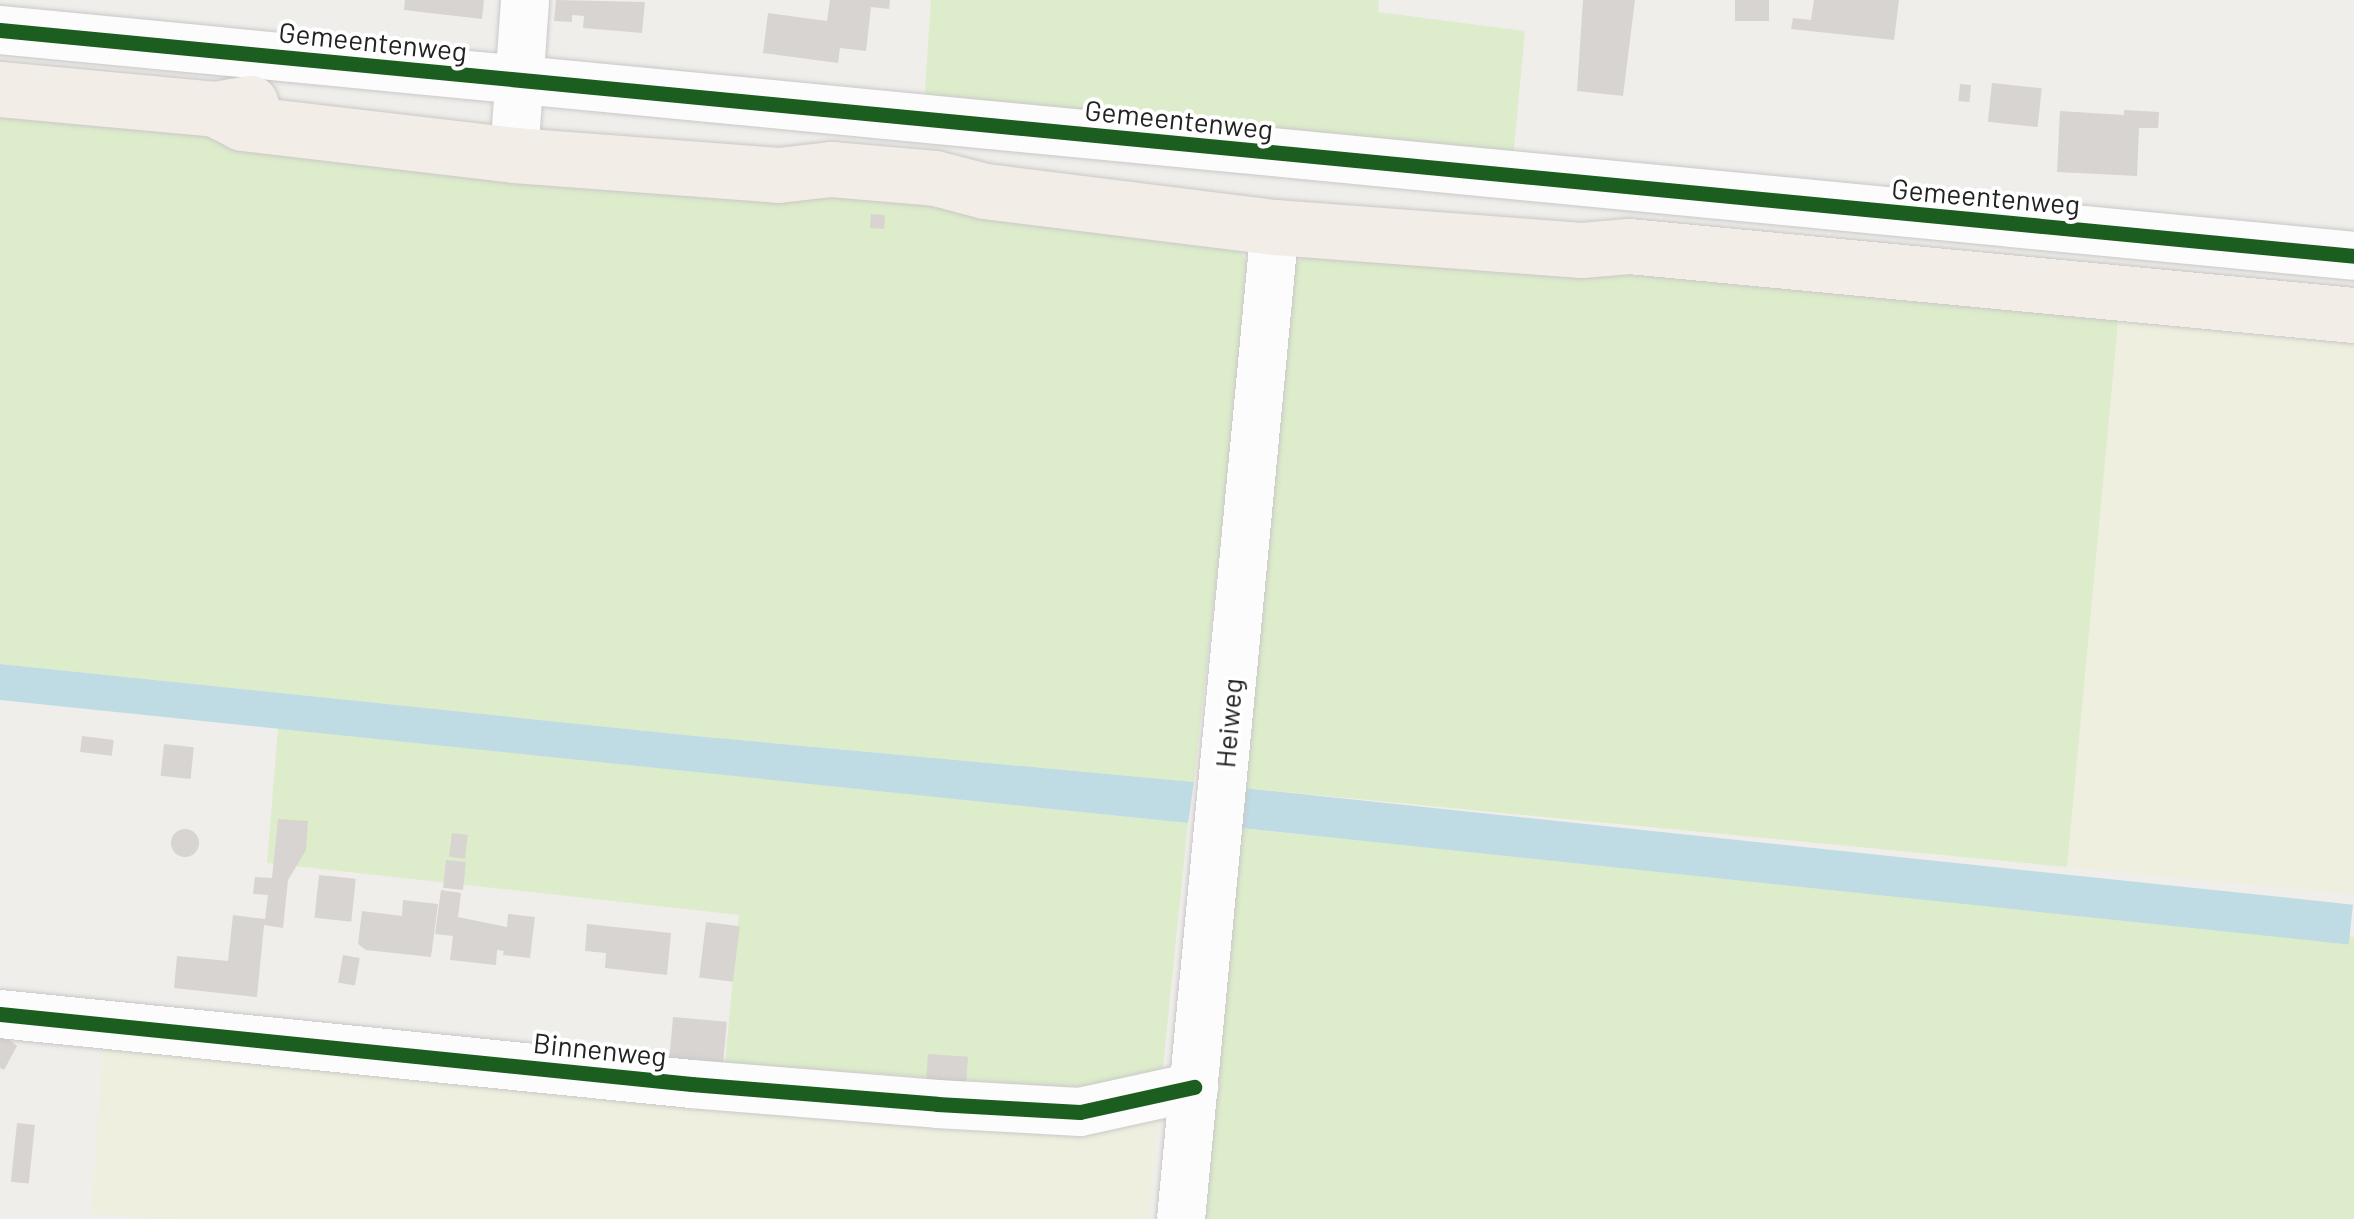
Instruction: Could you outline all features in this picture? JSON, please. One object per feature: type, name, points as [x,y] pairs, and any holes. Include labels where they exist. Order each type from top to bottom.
[{"type":"main road","name":"Gemeentenweg","points":[[0,88],[214,109],[242,123],[517,119],[778,175],[831,168],[935,178],[985,192],[1275,228],[1581,250],[1629,246],[2354,315]]},
{"type":"main road","name":"Gemeentenweg","points":[[935,178],[988,173],[1277,195],[1584,231],[1629,246]]},
{"type":"street","points":[[517,119],[525,0]]},
{"type":"street","name":"Gemeentenweg","points":[[0,30],[517,119],[1633,187],[2354,256]]},
{"type":"street","points":[[1629,246],[1633,187]]},
{"type":"street","name":"Heiweg","points":[[1181,1219],[1275,228]]},
{"type":"street","name":"Binnenweg","points":[[0,1014],[691,1084],[937,1104],[1080,1112],[1194,1087]]},
{"type":"green space","points":[[931,0],[1379,0],[1378,12],[1525,31],[1513,159],[924,103]]},
{"type":"green space","points":[[0,114],[978,200],[1231,237],[1251,268],[1194,782],[695,736],[0,664]]},
{"type":"green space","points":[[1323,243],[2119,312],[2067,867],[1243,788],[1287,270]]},
{"type":"green space","points":[[2119,312],[2354,337],[2354,895],[2067,867]]},
{"type":"green space","points":[[278,728],[1188,823],[1163,1067],[1150,1075],[1106,1085],[1064,1087],[725,1063],[739,915],[267,863]]},
{"type":"green space","points":[[1238,828],[2354,937],[2354,1219],[1202,1219]]},
{"type":"green space","points":[[104,1036],[1159,1109],[1148,1219],[178,1219],[91,1214]]},
{"type":"water","points":[[0,664],[695,736],[1194,782],[1188,823],[0,700]]},
{"type":"water","points":[[1243,788],[2353,905],[2349,944],[1239,828]]},
{"type":"building","points":[[405,0],[484,0],[482,19],[404,10]]},
{"type":"building","points":[[556,0],[645,2],[642,33],[583,28],[584,16],[572,15],[572,22],[554,21]]},
{"type":"building","points":[[830,0],[890,0],[889,9],[871,7],[866,51],[840,48],[838,63],[763,53],[768,13],[827,21]]},
{"type":"building","points":[[1583,0],[1635,0],[1623,96],[1577,91]]},
{"type":"building","points":[[1735,0],[1769,0],[1769,21],[1735,21]]},
{"type":"building","points":[[1814,0],[1899,0],[1894,40],[1791,29],[1793,18],[1811,20]]},
{"type":"building","points":[[1992,83],[2042,88],[2038,127],[1988,122]]},
{"type":"building","points":[[1960,84],[1971,85],[1969,102],[1959,101]]},
{"type":"building","points":[[2124,110],[2159,112],[2158,128],[2139,128],[2137,176],[2057,172],[2060,111],[2124,115]]},
{"type":"building","points":[[871,214],[885,215],[884,229],[870,228]]},
{"type":"building","points":[[82,736],[114,740],[112,756],[80,752]]},
{"type":"building","points":[[164,744],[194,747],[190,779],[161,776]]},
{"type":"building","points":[[278,819],[308,821],[306,850],[288,880],[283,928],[264,925],[257,997],[174,988],[177,956],[228,961],[233,915],[265,919],[268,895],[253,894],[255,877],[272,878]]},
{"type":"building","points":[[185,829],[195,833],[199,843],[195,853],[185,857],[175,853],[171,843],[175,833]]},
{"type":"building","points":[[452,833],[468,835],[465,859],[449,857]]},
{"type":"building","points":[[446,860],[466,862],[463,890],[443,888]]},
{"type":"building","points":[[319,875],[356,879],[351,922],[315,918]]},
{"type":"building","points":[[441,890],[461,893],[458,917],[507,927],[508,914],[535,917],[530,958],[503,955],[504,951],[497,950],[496,965],[450,960],[453,936],[435,934]]},
{"type":"building","points":[[403,900],[438,904],[431,957],[366,950],[358,944],[362,911],[402,916]]},
{"type":"building","points":[[706,922],[740,926],[733,982],[699,978]]},
{"type":"building","points":[[587,924],[671,933],[667,975],[605,968],[606,953],[585,951]]},
{"type":"building","points":[[343,955],[360,958],[355,986],[338,983]]},
{"type":"building","points":[[673,1017],[727,1022],[723,1066],[669,1061]]},
{"type":"building","points":[[0,1032],[17,1046],[4,1070],[0,1068]]},
{"type":"building","points":[[928,1054],[968,1057],[966,1087],[926,1084]]},
{"type":"building","points":[[17,1123],[35,1125],[29,1184],[11,1182]]},
{"type":"cycle path","points":[[0,30],[2354,256]]},
{"type":"cycle path","points":[[0,1014],[691,1084],[937,1104],[1080,1112],[1194,1087]]}]
